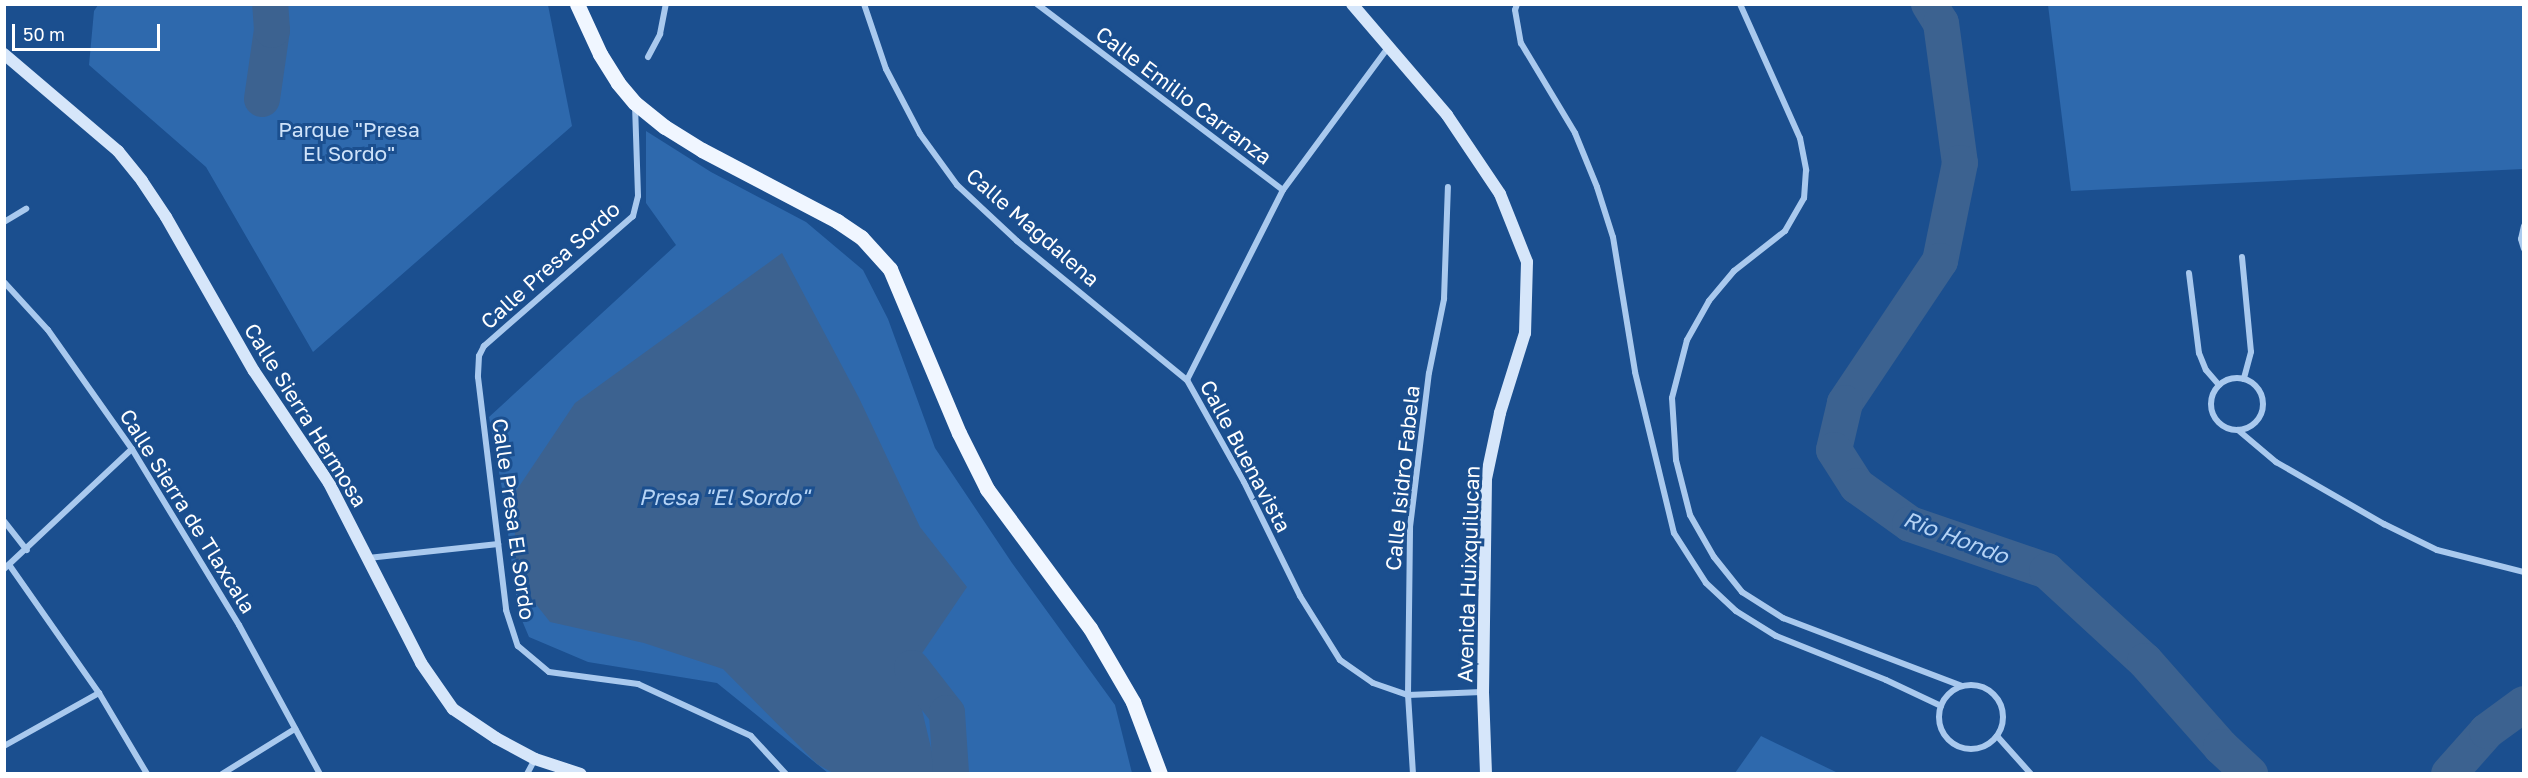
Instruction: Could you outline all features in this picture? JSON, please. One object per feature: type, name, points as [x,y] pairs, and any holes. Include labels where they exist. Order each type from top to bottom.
[{"type":"main road","points":[[577,4],[600,54],[618,83],[635,103],[665,127],[702,150],[837,221],[877,252],[890,269],[959,433],[987,489],[1090,628],[1133,702],[1160,774]]},
{"type":"street","points":[[648,57],[660,34],[666,4]]},
{"type":"street","name":"Calle Magdalena","points":[[864,4],[886,69],[920,134],[957,185],[1017,242],[1187,380]]},
{"type":"street","name":"Calle Emilio Carranza","points":[[1037,4],[1283,189]]},
{"type":"street","name":"Avenida Huixquilucan","points":[[1352,4],[1447,115],[1500,194],[1527,262],[1525,333],[1500,414],[1486,479],[1483,692],[1486,774]]},
{"type":"street","points":[[1517,4],[1515,10],[1521,43],[1575,133],[1597,187],[1613,237],[1635,372],[1674,533],[1706,583],[1736,611],[1776,636],[1886,680],[1941,706]]},
{"type":"street","points":[[1740,4],[1800,138],[1806,170],[1804,198],[1785,231],[1734,271],[1709,301],[1687,340],[1672,398],[1676,460],[1690,515],[1714,557],[1742,592],[1783,618],[1962,686],[1982,686],[1998,698],[2004,717],[1997,736],[1981,748],[1961,748],[1945,736],[1939,716],[1941,706],[1952,690],[1962,686]]},
{"type":"street","name":"Calle Buenavista","points":[[1389,46],[1283,189],[1187,380],[1244,482],[1300,596],[1340,660],[1372,683],[1408,695],[1483,692]]},
{"type":"street","name":"Calle Sierra Hermosa","points":[[4,54],[118,150],[142,181],[166,217],[254,371],[329,483],[421,663],[453,709],[496,738],[535,759],[581,774]]},
{"type":"street","name":"Calle Presa Sordo","points":[[478,377],[479,356],[484,346],[633,216],[638,196],[635,103]]},
{"type":"street","name":"Calle Isidro Fabela","points":[[1413,774],[1408,695],[1410,527],[1429,373],[1444,299],[1448,187]]},
{"type":"street","points":[[4,222],[26,208]]},
{"type":"street","points":[[2523,226],[2523,249]]},
{"type":"street","points":[[2242,257],[2251,352],[2244,379]]},
{"type":"street","points":[[2189,273],[2199,353],[2206,370],[2219,385]]},
{"type":"street","name":"Calle Sierra de Tlaxcala","points":[[4,282],[48,330],[132,449],[239,625],[320,774]]},
{"type":"street","name":"Calle Presa El Sordo","points":[[478,377],[506,610],[518,646],[549,672],[638,684],[751,736],[786,774]]},
{"type":"street","points":[[2238,430],[2254,423],[2262,407],[2258,390],[2244,379],[2226,380],[2213,392],[2211,410],[2221,425],[2238,430],[2276,462],[2384,525],[2437,550],[2523,572]]},
{"type":"street","points":[[132,449],[7,567],[99,693],[147,774]]},
{"type":"street","points":[[4,521],[27,550]]},
{"type":"street","points":[[367,558],[498,544]]},
{"type":"street","points":[[4,746],[99,693]]},
{"type":"street","points":[[222,774],[295,729]]},
{"type":"street","points":[[1997,736],[2031,774]]},
{"type":"street","points":[[527,774],[535,759]]},
{"type":"green space","name":"Parque \"Presa El Sordo\"","points":[[98,5],[548,5],[572,126],[313,352],[206,167],[89,65],[94,11]]},
{"type":"green space","points":[[2048,5],[2523,5],[2523,169],[2071,191]]},
{"type":"green space","name":"Presa \"El Sordo\"","points":[[646,131],[711,172],[806,222],[863,270],[888,319],[935,448],[1012,563],[1115,705],[1132,773],[828,773],[717,683],[588,662],[529,637],[518,611],[503,494],[489,417],[676,245],[646,203]]},
{"type":"green space","points":[[1761,736],[1838,773],[1735,773]]},
{"type":"water","name":"Presa \"El Sordo\"","points":[[782,253],[859,398],[920,527],[967,587],[912,668],[937,773],[833,773],[817,764],[723,669],[644,643],[550,622],[516,579],[514,494],[575,403]]},
{"type":"waterway","points":[[262,99],[272,30],[270,4]]},
{"type":"waterway","name":"Rio Hondo","points":[[1929,4],[1941,23],[1960,163],[1940,261],[1845,403],[1834,450],[1857,486],[1910,524],[2047,571],[2145,661],[2221,747],[2250,774]]},
{"type":"waterway","points":[[912,668],[947,713],[951,774]]},
{"type":"waterway","name":"Rio Hondo","points":[[2449,774],[2487,731],[2524,704]]}]
